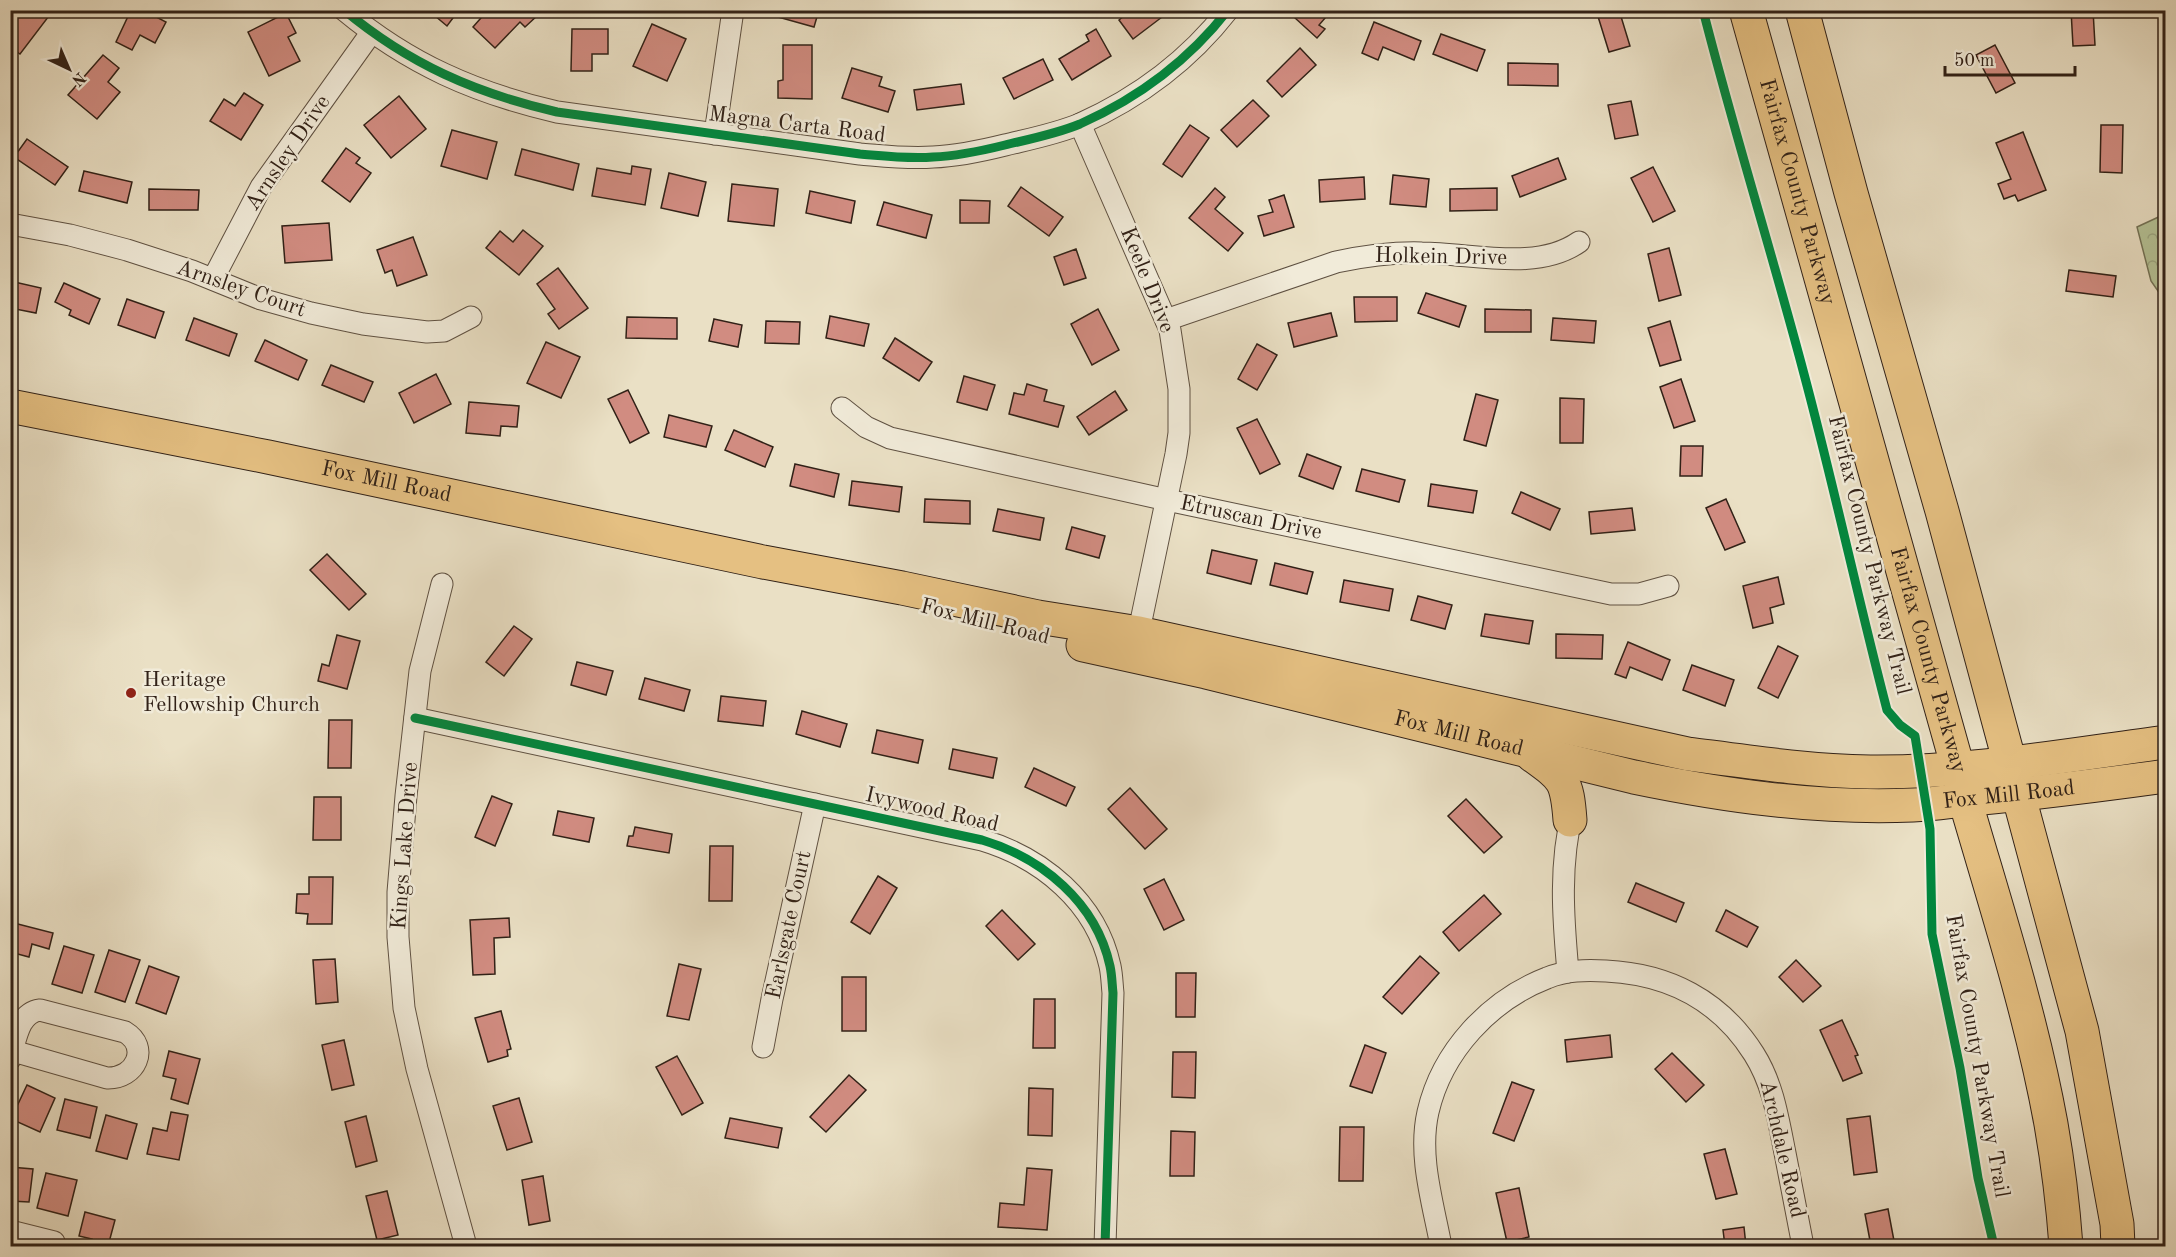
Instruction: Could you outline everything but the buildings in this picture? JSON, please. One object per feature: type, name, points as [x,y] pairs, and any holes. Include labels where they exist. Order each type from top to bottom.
[{"type":"main road","name":"Fairfax County Parkway","points":[[1746,10],[2038,1063],[2061,1185],[2066,1246]]},
{"type":"main road","points":[[1802,10],[1851,193],[1942,511],[2082,1031],[2117,1224],[2118,1246]]},
{"type":"main road","name":"Fox Mill Road","points":[[10,406],[1038,617],[1526,750],[1704,791],[1812,804],[1911,805],[2018,795],[2166,776]]},
{"type":"main road","name":"Fox Mill Road","points":[[1136,645],[1593,732],[1688,754],[1772,766],[1872,772],[1958,768],[2166,741]]},
{"type":"main road","points":[[1526,750],[1562,778],[1567,789],[1570,820]]},
{"type":"street","name":"Magna Carta Road","points":[[344,10],[371,33],[421,64],[455,81],[491,94],[557,112],[896,157],[968,154],[1045,136],[1080,124],[1139,92],[1157,79],[1198,44],[1228,10]]},
{"type":"street","points":[[715,134],[733,10]]},
{"type":"street","name":"Arnsley Drive","points":[[213,279],[261,187],[371,33]]},
{"type":"street","name":"Keele Drive","points":[[1080,124],[1170,330],[1177,367],[1180,412],[1176,454],[1136,645]]},
{"type":"street","name":"Arnsley Court","points":[[10,224],[70,235],[127,250],[213,279],[261,299],[363,324],[428,332],[444,331],[471,317]]},
{"type":"street","name":"Holkein Drive","points":[[1166,320],[1336,262],[1365,256],[1424,253],[1533,259],[1552,256],[1579,242]]},
{"type":"street","name":"Etruscan Drive","points":[[842,408],[866,427],[890,438],[1167,500],[1611,594],[1639,594],[1668,586]]},
{"type":"street","name":"Kings Lake Drive","points":[[442,584],[420,671],[398,892],[398,937],[404,1008],[417,1069],[466,1246]]},
{"type":"street","name":"Ivywood Road","points":[[415,718],[999,845],[1032,860],[1057,879],[1075,897],[1090,918],[1102,940],[1110,966],[1113,993],[1105,1246]]},
{"type":"street","points":[[1568,972],[1562,882],[1565,846],[1593,732]]},
{"type":"street","name":"Earlsgate Court","points":[[764,1047],[772,999],[815,804]]},
{"type":"street","name":"Archdale Road","points":[[1441,1246],[1427,1174],[1425,1143],[1428,1112],[1441,1074],[1462,1041],[1495,1008],[1518,992],[1548,977],[1588,970],[1628,972],[1672,984],[1700,998],[1736,1029],[1756,1056],[1775,1102],[1803,1246]]},
{"type":"street","points":[[40,1010],[125,1032],[132,1036],[135,1042],[137,1060],[132,1069],[122,1077],[107,1078],[12,1055],[22,1020],[27,1014],[40,1010]]},
{"type":"street","points":[[10,1231],[54,1242]]},
{"type":"green space","points":[[2165,214],[2165,301],[2151,281],[2137,227]]},
{"type":"cycle path","points":[[344,10],[393,46],[444,74],[498,96],[557,112],[860,154],[915,158],[951,156],[978,151],[1062,131],[1080,124],[1122,102],[1161,76],[1197,45],[1228,10]]},
{"type":"cycle path","name":"Fairfax County Parkway Trail","points":[[1703,10],[1804,374],[1887,710],[1900,725],[1915,736],[1930,829],[1932,934],[1960,1068],[1978,1178],[1994,1246]]},
{"type":"cycle path","points":[[415,718],[982,840],[1025,858],[1045,871],[1063,886],[1093,922],[1103,943],[1111,969],[1113,993],[1105,1246]]},
{"type":"place","name":"Heritage Fellowship Church","points":[[131,693]]}]
